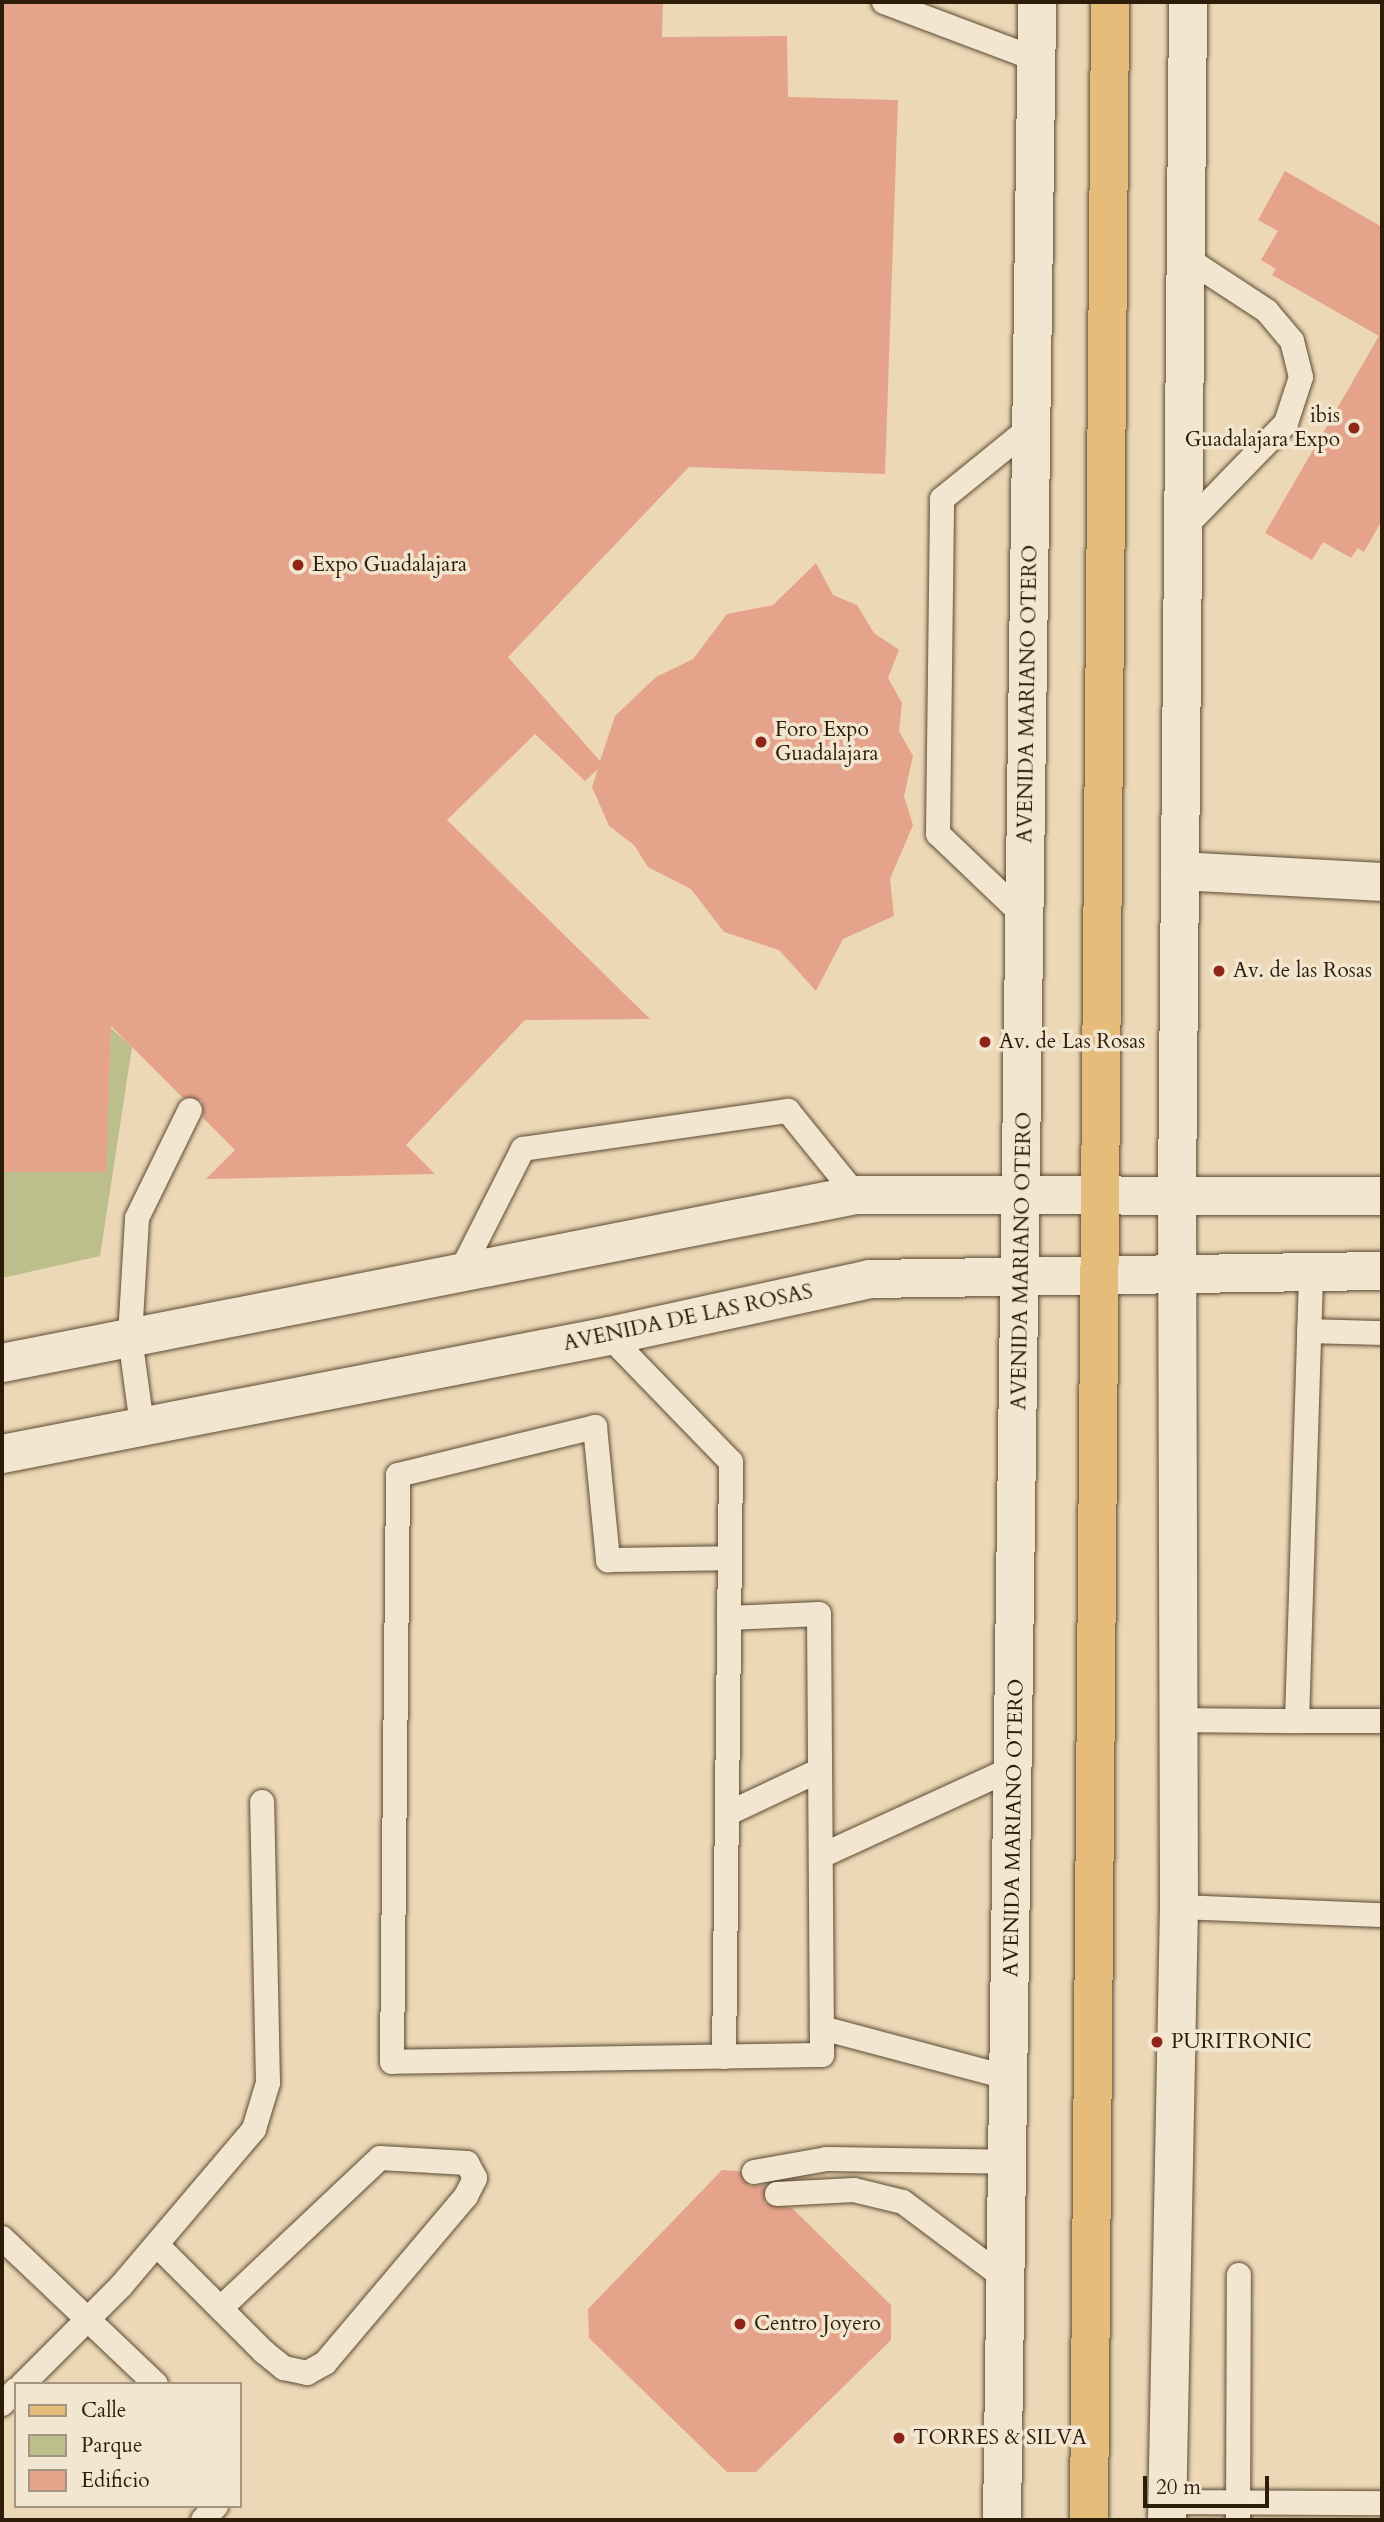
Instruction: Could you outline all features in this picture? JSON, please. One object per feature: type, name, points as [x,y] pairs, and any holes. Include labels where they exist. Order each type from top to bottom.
[{"type":"main road","name":"AVENIDA MARIANO OTERO","points":[[1002,2520],[1022,1273],[1037,2]]},
{"type":"main road","points":[[1089,2520],[1110,2]]},
{"type":"main road","points":[[1167,2511],[1179,1908],[1177,1195],[1188,2]]},
{"type":"main road","points":[[1180,871],[1382,882]]},
{"type":"main road","points":[[2,1363],[856,1195],[1382,1196]]},
{"type":"main road","name":"AVENIDA DE LAS ROSAS","points":[[2,1454],[608,1336],[870,1279],[1178,1270],[1382,1271]]},
{"type":"main road","points":[[1074,2520],[1090,2389]]},
{"type":"lane","points":[[884,2],[1036,59]]},
{"type":"lane","points":[[1183,529],[1286,423],[1301,377],[1292,341],[1267,311],[1186,258]]},
{"type":"lane","points":[[1026,917],[938,834],[942,499],[1031,426]]},
{"type":"lane","points":[[142,1425],[131,1337],[137,1218],[190,1110]]},
{"type":"lane","points":[[460,1273],[523,1149],[788,1111],[856,1195]]},
{"type":"lane","points":[[1297,1721],[1311,1271]]},
{"type":"lane","points":[[1309,1331],[1382,1333]]},
{"type":"lane","points":[[608,1336],[731,1462],[724,2057]]},
{"type":"lane","points":[[729,1618],[819,1614],[822,2055],[392,2062],[398,1475],[595,1427],[608,1560],[730,1558]]},
{"type":"lane","points":[[1179,1720],[1382,1721]]},
{"type":"lane","points":[[821,1856],[1014,1768]]},
{"type":"lane","points":[[727,1814],[820,1770]]},
{"type":"lane","points":[[25,2382],[88,2320],[228,2164],[263,2106],[268,2083],[262,1802]]},
{"type":"lane","points":[[1179,1908],[1382,1915]]},
{"type":"lane","points":[[821,2028],[1010,2078]]},
{"type":"lane","points":[[157,2245],[221,2308],[284,2368],[307,2373],[325,2363],[466,2196],[475,2178],[467,2163],[380,2158],[221,2308]]},
{"type":"lane","points":[[754,2172],[827,2159],[1008,2162]]},
{"type":"lane","points":[[777,2194],[854,2190],[903,2202],[1006,2279]]},
{"type":"lane","points":[[3,2241],[154,2382]]},
{"type":"lane","points":[[1238,2511],[1239,2275]]},
{"type":"lane","points":[[1167,2511],[1238,2511],[1382,2503]]},
{"type":"green space","points":[[111,1028],[132,1047],[100,1256],[2,1278],[2,1172],[105,1172]]},
{"type":"building","name":"Expo Guadalajara","points":[[2,2],[663,2],[662,37],[787,36],[788,97],[898,100],[885,474],[689,467],[508,657],[600,761],[615,716],[656,677],[693,659],[727,614],[773,605],[816,563],[833,595],[857,605],[874,633],[899,650],[888,678],[902,703],[899,731],[913,756],[904,796],[913,825],[890,879],[894,916],[843,939],[816,991],[779,950],[724,932],[691,889],[648,867],[634,845],[609,826],[592,787],[598,769],[585,781],[535,734],[447,820],[650,1019],[525,1020],[406,1145],[435,1174],[206,1179],[235,1150],[203,1118],[202,1101],[182,1097],[111,1026],[106,1172],[2,1172]]},
{"type":"building","name":"ibis Guadalajara Expo","points":[[1285,171],[1382,227],[1382,520],[1364,552],[1358,548],[1351,558],[1323,542],[1312,560],[1265,533],[1379,336],[1272,275],[1276,269],[1261,260],[1278,231],[1258,220]]},
{"type":"building","name":"Centro Joyero","points":[[722,2170],[740,2171],[750,2186],[766,2185],[765,2203],[792,2208],[891,2305],[891,2340],[756,2472],[727,2472],[589,2338],[588,2309]]},
{"type":"place","name":"ibis Guadalajara Expo","points":[[1354,428]]},
{"type":"place","name":"Expo Guadalajara","points":[[298,565]]},
{"type":"place","name":"Foro Expo Guadalajara","points":[[761,742]]},
{"type":"place","name":"Av. de las Rosas","points":[[1219,971]]},
{"type":"place","name":"Av. de Las Rosas","points":[[985,1042]]},
{"type":"place","name":"PURITRONIC","points":[[1157,2042]]},
{"type":"place","name":"Centro Joyero","points":[[740,2324]]},
{"type":"place","name":"TORRES & SILVA","points":[[899,2438]]}]
